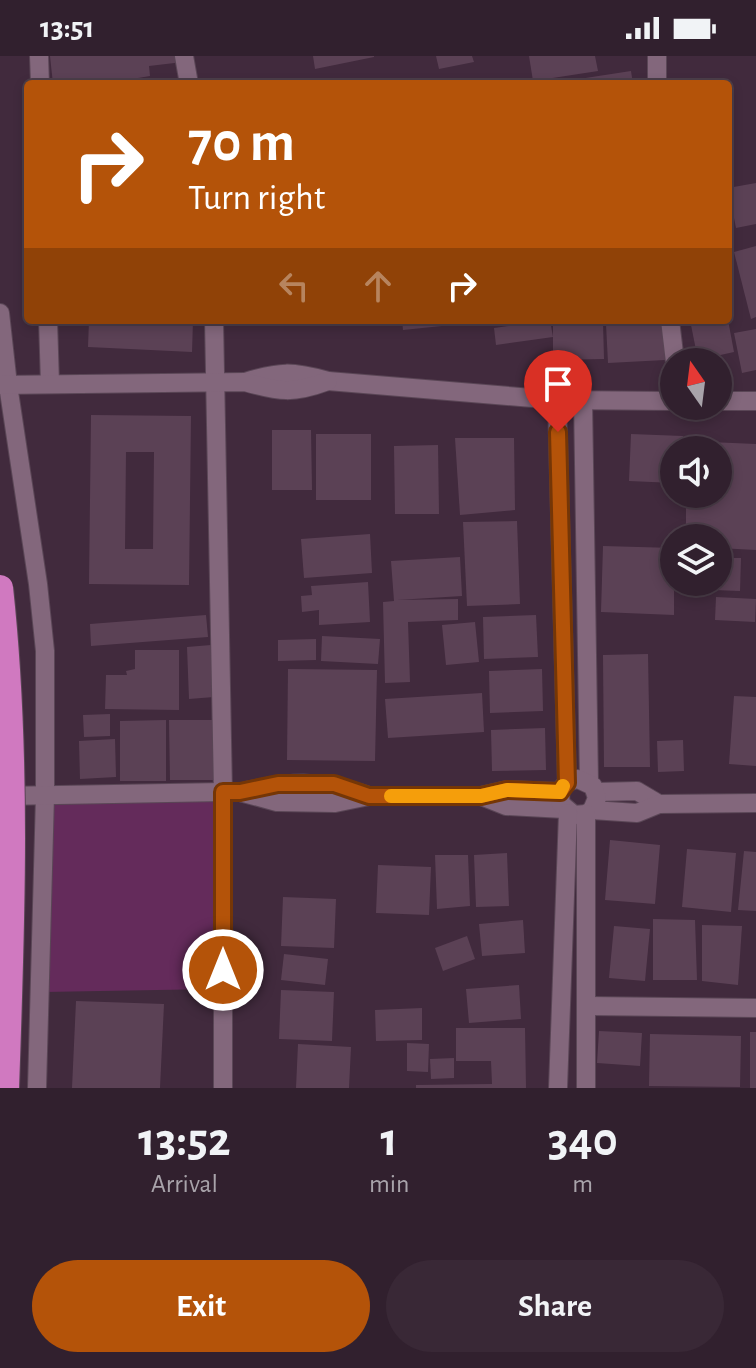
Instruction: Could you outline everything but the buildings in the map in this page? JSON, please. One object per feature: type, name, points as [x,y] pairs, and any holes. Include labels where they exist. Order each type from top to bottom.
[{"type":"highway","points":[[0,588],[9,672],[11,792],[6,1088]]},
{"type":"street","points":[[39,56],[40,80]]},
{"type":"street","points":[[184,56],[188,80]]},
{"type":"street","points":[[657,56],[657,80]]},
{"type":"street","points":[[0,313],[4,385],[38,584],[43,638],[45,796],[37,1088]]},
{"type":"street","points":[[48,324],[50,384]]},
{"type":"street","points":[[214,324],[231,792],[223,1088]]},
{"type":"street","points":[[670,324],[673,348]]},
{"type":"street","points":[[4,385],[245,382],[276,372],[302,373],[328,381],[557,400],[660,401]]},
{"type":"street","points":[[557,400],[588,1006],[586,1088]]},
{"type":"street","points":[[558,1088],[578,799],[583,400]]},
{"type":"street","points":[[732,401],[756,401]]},
{"type":"street","points":[[0,796],[231,792],[278,784],[334,784],[369,796],[481,796],[507,790],[578,799],[637,791],[659,804],[756,803]]},
{"type":"street","points":[[588,1006],[756,1008]]},
{"type":"shaded area","points":[[214,793],[215,989],[44,992],[45,796]]},
{"type":"slow traffic","points":[[391,796],[481,796],[507,790],[560,792],[563,786]]},
{"type":"route","points":[[223,970],[223,792],[240,792],[278,784],[334,784],[369,796],[481,796],[507,790],[560,792],[567,783],[558,432]]}]
